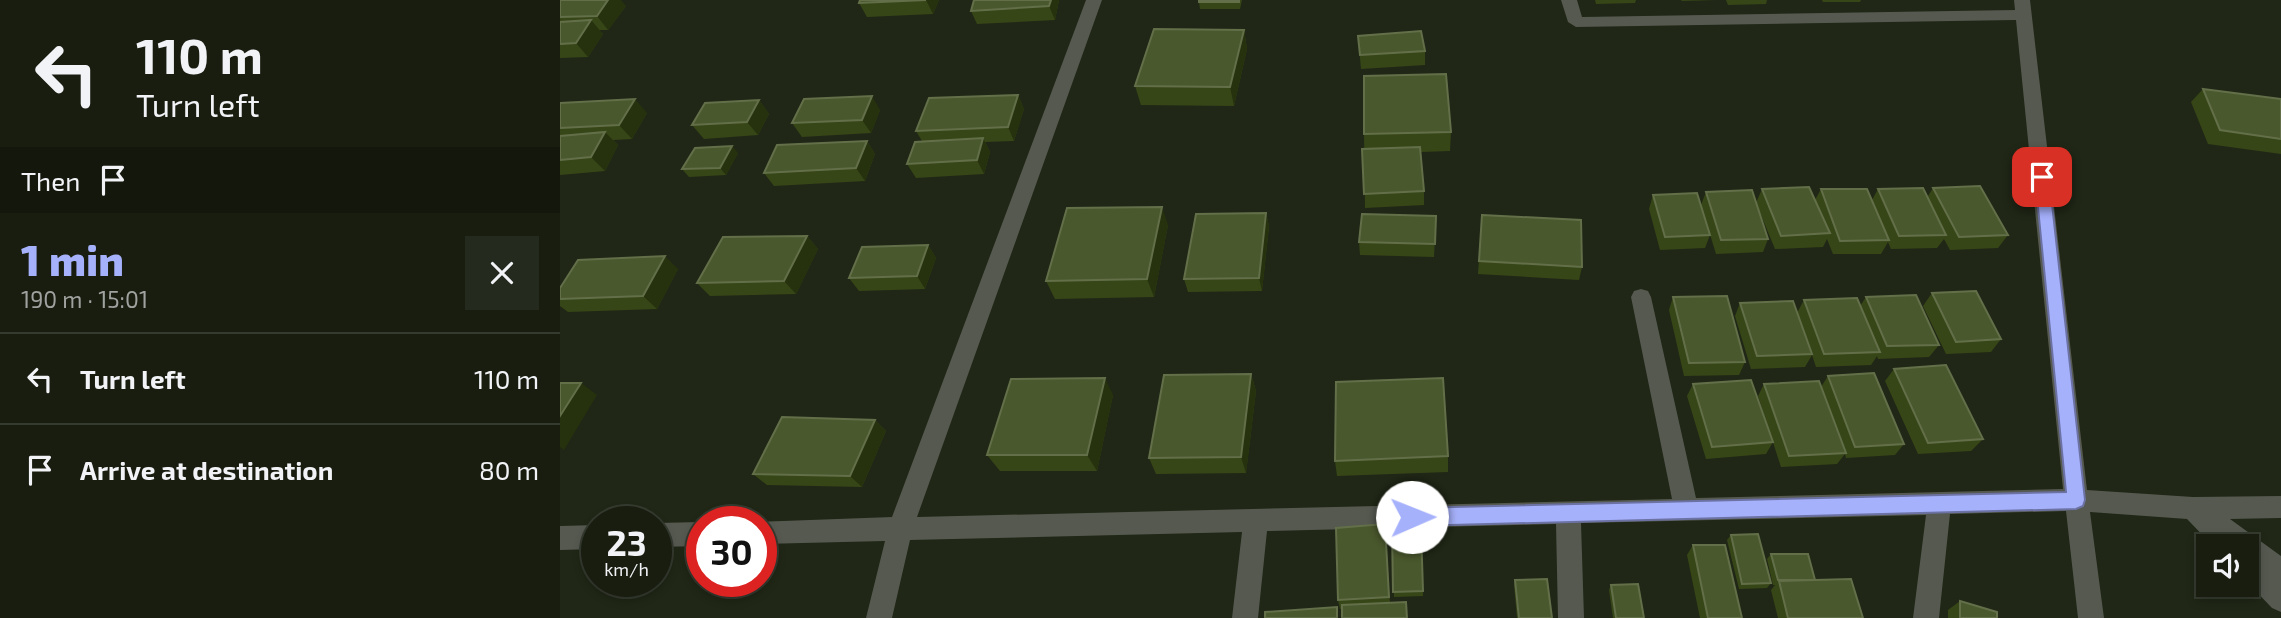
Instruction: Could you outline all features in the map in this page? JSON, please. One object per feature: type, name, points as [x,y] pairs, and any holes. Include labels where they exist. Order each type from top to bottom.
[{"type":"street","points":[[880,618],[900,529],[1094,0]]},
{"type":"street","points":[[1569,0],[1576,22],[2023,7],[2091,618]]},
{"type":"street","points":[[1641,297],[1687,510]]},
{"type":"street","points":[[777,532],[2076,500],[2193,509],[2281,507]]},
{"type":"street","points":[[1926,618],[1938,504]]},
{"type":"street","points":[[2193,509],[2218,534]]},
{"type":"street","points":[[2193,509],[2281,571]]},
{"type":"street","points":[[1568,513],[1571,618]]},
{"type":"street","points":[[1244,618],[1256,521]]},
{"type":"street","points":[[560,538],[581,537]]},
{"type":"street","points":[[2259,576],[2281,599]]},
{"type":"building","points":[[560,0],[608,0],[597,16],[560,17]]},
{"type":"building","points":[[860,0],[926,0],[859,3]]},
{"type":"building","points":[[974,0],[1051,0],[1049,6],[971,11]]},
{"type":"building","points":[[1239,0],[1239,2],[1199,2]]},
{"type":"building","points":[[591,20],[576,43],[560,44],[560,22]]},
{"type":"building","points":[[1154,29],[1244,30],[1230,87],[1135,86]]},
{"type":"building","points":[[1421,31],[1425,51],[1360,55],[1358,36]]},
{"type":"building","points":[[1446,74],[1451,132],[1364,134],[1364,76]]},
{"type":"building","points":[[2203,89],[2281,99],[2281,139],[2220,130]]},
{"type":"building","points":[[1018,95],[1008,127],[916,131],[929,98]]},
{"type":"building","points":[[872,96],[862,120],[792,123],[804,99]]},
{"type":"building","points":[[635,99],[619,125],[560,128],[560,103]]},
{"type":"building","points":[[759,100],[747,122],[692,125],[705,103]]},
{"type":"building","points":[[605,132],[591,157],[560,160],[560,136]]},
{"type":"building","points":[[983,138],[977,160],[907,164],[915,142]]},
{"type":"building","points":[[867,141],[856,168],[764,173],[777,145]]},
{"type":"building","points":[[732,146],[720,168],[682,169],[695,148]]},
{"type":"building","points":[[1420,147],[1424,191],[1364,194],[1362,149]]},
{"type":"building","points":[[1980,186],[2008,235],[1959,237],[1933,188]]},
{"type":"building","points":[[1809,187],[1830,233],[1781,236],[1762,189]]},
{"type":"building","points":[[1923,188],[1946,235],[1899,236],[1878,189]]},
{"type":"building","points":[[1821,189],[1867,189],[1889,240],[1840,241]]},
{"type":"building","points":[[1752,190],[1768,239],[1721,240],[1706,192]]},
{"type":"building","points":[[1697,193],[1710,235],[1665,237],[1653,195]]},
{"type":"building","points":[[1162,207],[1147,279],[1046,281],[1067,208]]},
{"type":"building","points":[[1266,213],[1259,278],[1184,279],[1196,214]]},
{"type":"building","points":[[1362,214],[1436,216],[1435,244],[1359,242]]},
{"type":"building","points":[[1482,215],[1581,220],[1582,267],[1479,261]]},
{"type":"building","points":[[807,236],[784,281],[697,283],[723,237]]},
{"type":"building","points":[[928,245],[917,276],[849,278],[862,247]]},
{"type":"building","points":[[665,256],[643,296],[560,299],[560,288],[578,260]]},
{"type":"building","points":[[1976,291],[2001,339],[1956,342],[1932,293]]},
{"type":"building","points":[[1916,295],[1939,345],[1887,346],[1866,297]]},
{"type":"building","points":[[1727,296],[1745,362],[1689,363],[1673,297]]},
{"type":"building","points":[[1857,298],[1880,352],[1824,354],[1804,300]]},
{"type":"building","points":[[1793,301],[1812,354],[1757,356],[1740,303]]},
{"type":"building","points":[[1946,365],[1983,439],[1928,443],[1894,369]]},
{"type":"building","points":[[1874,373],[1904,444],[1855,447],[1828,376]]},
{"type":"building","points":[[1251,374],[1241,457],[1149,458],[1164,375]]},
{"type":"building","points":[[1105,378],[1087,455],[987,455],[1011,379]]},
{"type":"building","points":[[1443,378],[1448,456],[1335,461],[1336,382]]},
{"type":"building","points":[[1751,380],[1773,442],[1712,447],[1693,384]]},
{"type":"building","points":[[1819,381],[1846,453],[1789,456],[1764,384]]},
{"type":"building","points":[[560,383],[581,383],[560,416]]},
{"type":"building","points":[[782,417],[875,420],[850,476],[753,474]]},
{"type":"building","points":[[1385,524],[1389,597],[1338,600],[1336,528]]},
{"type":"building","points":[[1421,529],[1423,591],[1393,592],[1392,530]]},
{"type":"building","points":[[1758,534],[1771,583],[1742,584],[1731,535]]},
{"type":"building","points":[[1693,545],[1725,545],[1742,618],[1708,618]]},
{"type":"building","points":[[1771,554],[1808,554],[1815,580],[1778,580]]},
{"type":"building","points":[[1547,579],[1552,618],[1519,618],[1515,580]]},
{"type":"building","points":[[1851,579],[1863,618],[1788,618],[1779,581]]},
{"type":"building","points":[[1638,584],[1644,618],[1616,618],[1611,585]]},
{"type":"building","points":[[1960,601],[1997,612],[1997,618],[1960,618]]},
{"type":"building","points":[[1406,602],[1407,618],[1342,618],[1342,605]]},
{"type":"building","points":[[1337,607],[1337,618],[1265,618],[1265,612]]},
{"type":"route","points":[[1412,517],[2076,500],[2042,177]]}]
